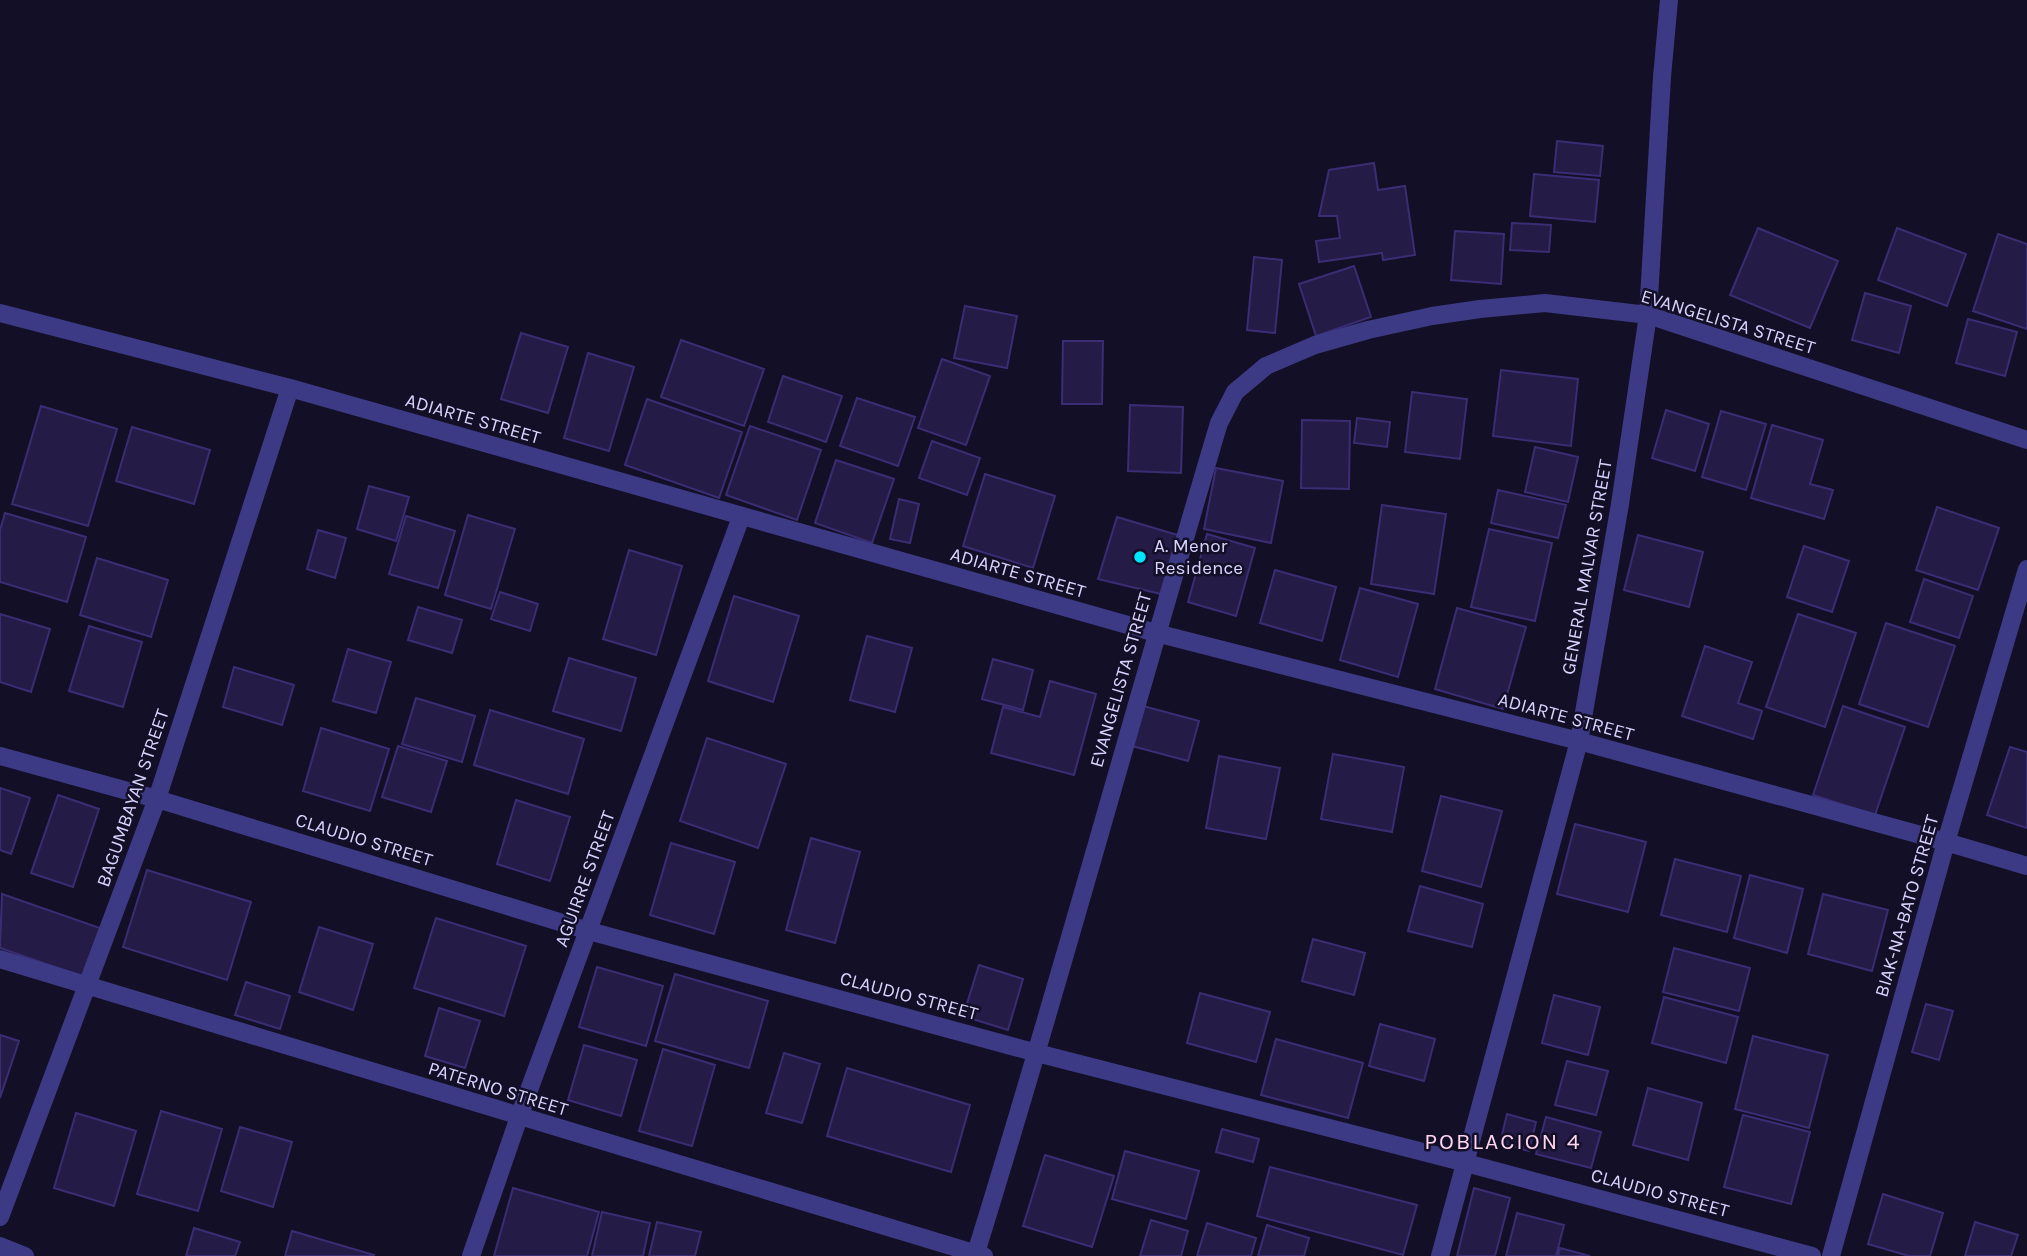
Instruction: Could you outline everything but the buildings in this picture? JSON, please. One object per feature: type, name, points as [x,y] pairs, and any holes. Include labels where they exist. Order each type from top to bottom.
[{"type":"street","name":"GENERAL MALVAR STREET","points":[[1440,1256],[1579,741],[1620,504],[1648,315],[1669,0]]},
{"type":"street","name":"EVANGELISTA STREET","points":[[979,1255],[1156,633],[1219,423],[1235,391],[1266,366],[1315,345],[1368,330],[1480,309],[1545,303],[1648,315],[2027,440]]},
{"type":"street","name":"ADIARTE STREET","points":[[0,313],[290,388],[1156,633],[1579,741],[2027,866]]},
{"type":"street","name":"BAGUMBAYAN STREET","points":[[0,1217],[157,799],[290,388]]},
{"type":"street","name":"AGUIRRE STREET","points":[[471,1256],[519,1117],[741,517]]},
{"type":"street","name":"BIAK-NA-BATO STREET","points":[[1831,1256],[1946,842],[2027,569]]},
{"type":"street","name":"CLAUDIO STREET","points":[[0,756],[157,799],[589,931],[1037,1053],[1466,1163],[1812,1256]]},
{"type":"street","name":"PATERNO STREET","points":[[0,959],[979,1255]]},
{"type":"street","points":[[0,1246],[25,1256]]},
{"type":"place","name":"A. Menor Residence","points":[[1140,557]]},
{"type":"district","name":"POBLACION 4","points":[[1503,1141]]}]
